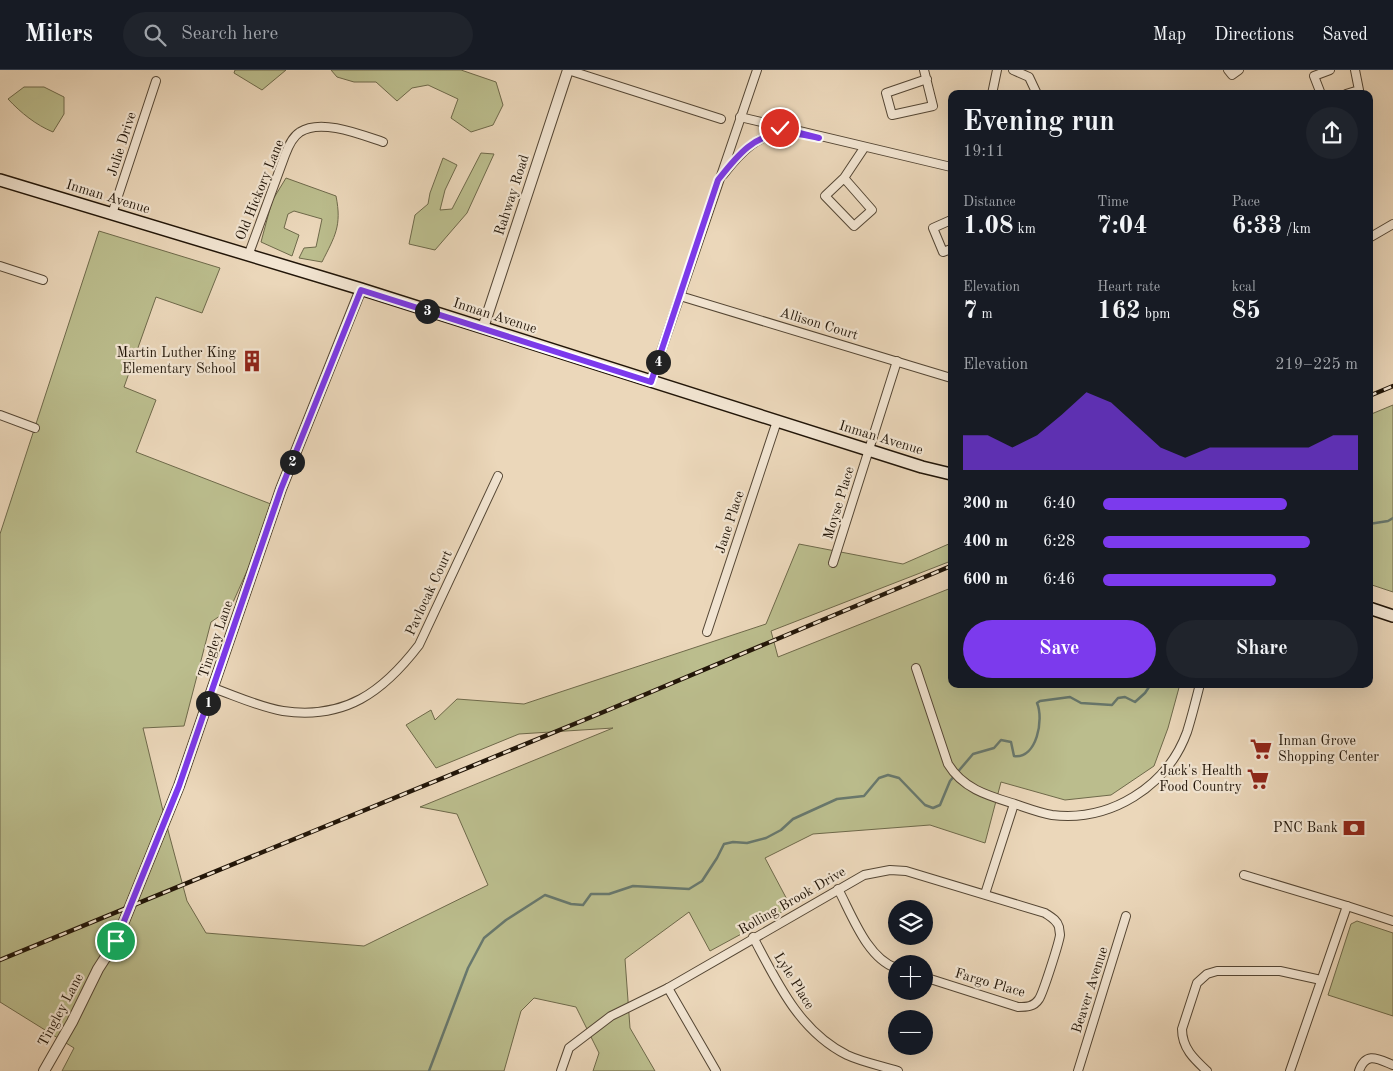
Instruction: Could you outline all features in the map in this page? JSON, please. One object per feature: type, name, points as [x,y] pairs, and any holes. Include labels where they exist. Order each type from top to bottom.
[{"type":"main road","name":"Inman Avenue","points":[[0,180],[361,290],[868,450],[948,473]]},
{"type":"main road","points":[[1373,609],[1393,616]]},
{"type":"street","points":[[568,70],[721,119]]},
{"type":"street","name":"Rahway Road","points":[[483,328],[568,70]]},
{"type":"street","points":[[651,382],[718,180],[757,70]]},
{"type":"street","points":[[924,70],[927,80],[934,106],[892,115],[886,93],[927,80]]},
{"type":"street","points":[[993,90],[997,70]]},
{"type":"street","points":[[1013,70],[1029,77],[1034,90]]},
{"type":"street","points":[[1228,70],[1232,75],[1239,70]]},
{"type":"street","points":[[1319,90],[1314,76],[1330,70]]},
{"type":"street","points":[[1355,70],[1359,90]]},
{"type":"street","name":"Julie Drive","points":[[112,214],[156,80]]},
{"type":"street","points":[[740,118],[819,138],[948,166]]},
{"type":"street","name":"Old Hickory Lane","points":[[248,256],[285,155],[292,140],[300,132],[316,127],[340,128],[383,142]]},
{"type":"street","points":[[718,180],[738,155],[749,145],[762,138],[786,133],[819,138]]},
{"type":"street","points":[[844,178],[872,210],[854,226],[825,196],[844,178],[864,148]]},
{"type":"street","points":[[948,221],[933,228],[943,252],[948,250]]},
{"type":"street","points":[[1373,236],[1393,224]]},
{"type":"street","points":[[0,266],[43,280]]},
{"type":"street","name":"Tingley Lane","points":[[44,1071],[72,1022],[98,969],[116,941],[179,786],[281,489],[361,290]]},
{"type":"street","name":"Allison Court","points":[[680,296],[897,360],[948,377]]},
{"type":"street","name":"Moyse Place","points":[[833,563],[897,360]]},
{"type":"street","points":[[0,415],[35,428]]},
{"type":"street","name":"Jane Place","points":[[707,632],[777,420]]},
{"type":"street","name":"Pavlocak Court","points":[[213,688],[261,706],[282,711],[303,712],[324,711],[342,707],[361,699],[388,682],[420,645],[498,476]]},
{"type":"street","points":[[916,668],[948,764],[960,779],[980,793],[1050,815],[1076,816],[1104,811],[1142,792],[1157,779],[1181,745],[1187,732],[1199,688]]},
{"type":"street","points":[[985,894],[1014,804]]},
{"type":"street","name":"Rolling Brook Drive","points":[[561,1071],[569,1048],[612,1016],[668,988],[864,875],[890,870],[906,871],[985,894],[1054,918],[1060,934]]},
{"type":"street","points":[[1244,875],[1393,921]]},
{"type":"street","points":[[838,889],[874,953],[888,965]]},
{"type":"street","points":[[1290,1071],[1347,906]]},
{"type":"street","name":"Beaver Avenue","points":[[1078,1071],[1126,916]]},
{"type":"street","name":"Fargo Place","points":[[933,980],[1018,1007],[1027,1007],[1034,1004],[1040,998],[1060,934]]},
{"type":"street","name":"Lyle Place","points":[[754,937],[783,994],[798,1015],[816,1034],[848,1055],[898,1071]]},
{"type":"street","points":[[1207,1071],[1186,1048],[1182,1038],[1182,1029],[1197,983],[1201,978],[1217,970],[1280,971],[1321,980]]},
{"type":"street","points":[[668,988],[716,1071]]},
{"type":"street","points":[[1358,1071],[1363,1061],[1368,1058],[1375,1058],[1393,1065]]},
{"type":"green space","points":[[235,70],[286,70],[262,90],[234,73]]},
{"type":"green space","points":[[331,70],[461,70],[496,82],[503,105],[493,125],[471,132],[451,118],[458,99],[428,85],[412,88],[397,101],[376,82],[354,82],[337,77]]},
{"type":"green space","points":[[24,87],[44,87],[64,97],[64,114],[53,132],[29,118],[8,99]]},
{"type":"green space","points":[[481,153],[494,154],[467,213],[435,250],[409,244],[415,215],[428,204],[430,193],[443,158],[457,165],[445,190],[440,210],[452,209]]},
{"type":"green space","points":[[286,178],[336,196],[338,223],[331,245],[322,262],[299,258],[304,248],[316,247],[322,219],[294,211],[288,214],[284,228],[299,235],[292,256],[261,242],[272,201]]},
{"type":"green space","points":[[99,231],[220,268],[202,313],[156,297],[124,387],[156,400],[136,452],[276,506],[230,609],[211,622],[184,726],[143,728],[187,901],[206,933],[364,946],[488,885],[457,814],[420,807],[613,728],[519,734],[436,768],[406,725],[431,710],[435,720],[457,699],[524,704],[766,624],[799,544],[903,564],[948,544],[948,562],[771,631],[778,657],[948,589],[948,688],[1179,688],[1168,728],[1154,766],[1111,795],[1065,800],[1001,782],[985,843],[930,825],[813,834],[765,858],[791,907],[710,951],[689,912],[625,959],[630,1028],[655,1071],[593,1071],[599,1053],[576,1007],[534,998],[521,1011],[504,1071],[62,1071],[74,1048],[0,1002],[0,534]]},
{"type":"green space","points":[[1393,405],[1393,592],[1373,585],[1373,413]]},
{"type":"green space","points":[[1357,921],[1393,933],[1393,1016],[1328,995],[1351,924]]},
{"type":"waterway","points":[[1373,523],[1388,521],[1393,518]]},
{"type":"waterway","points":[[429,1071],[468,968],[484,938],[506,920],[545,895],[571,904],[583,905],[591,894],[609,894],[633,886],[689,889],[702,881],[724,844],[733,842],[747,843],[766,838],[781,830],[793,819],[837,799],[864,796],[879,778],[888,775],[899,778],[925,805],[933,808],[940,805],[950,781],[973,754],[994,748],[1001,740],[1011,742],[1014,756],[1022,755],[1028,751],[1037,737],[1040,718],[1037,703],[1040,701],[1070,697],[1081,703],[1112,705],[1118,698],[1125,697],[1135,702],[1148,688]]},
{"type":"railway","points":[[1373,394],[1393,386]]},
{"type":"railway","points":[[0,960],[601,713],[948,567]]},
{"type":"place","name":"Martin Luther King Elementary School","points":[[252,361]]},
{"type":"place","name":"Inman Grove Shopping Center","points":[[1261,749]]},
{"type":"place","name":"Jack's Health Food Country","points":[[1258,779]]},
{"type":"place","name":"PNC Bank","points":[[1354,828]]},
{"type":"route","points":[[116,941],[179,786],[281,489],[361,290],[651,382],[718,180],[738,155],[749,145],[762,138],[786,133],[819,138],[780,128]]}]
